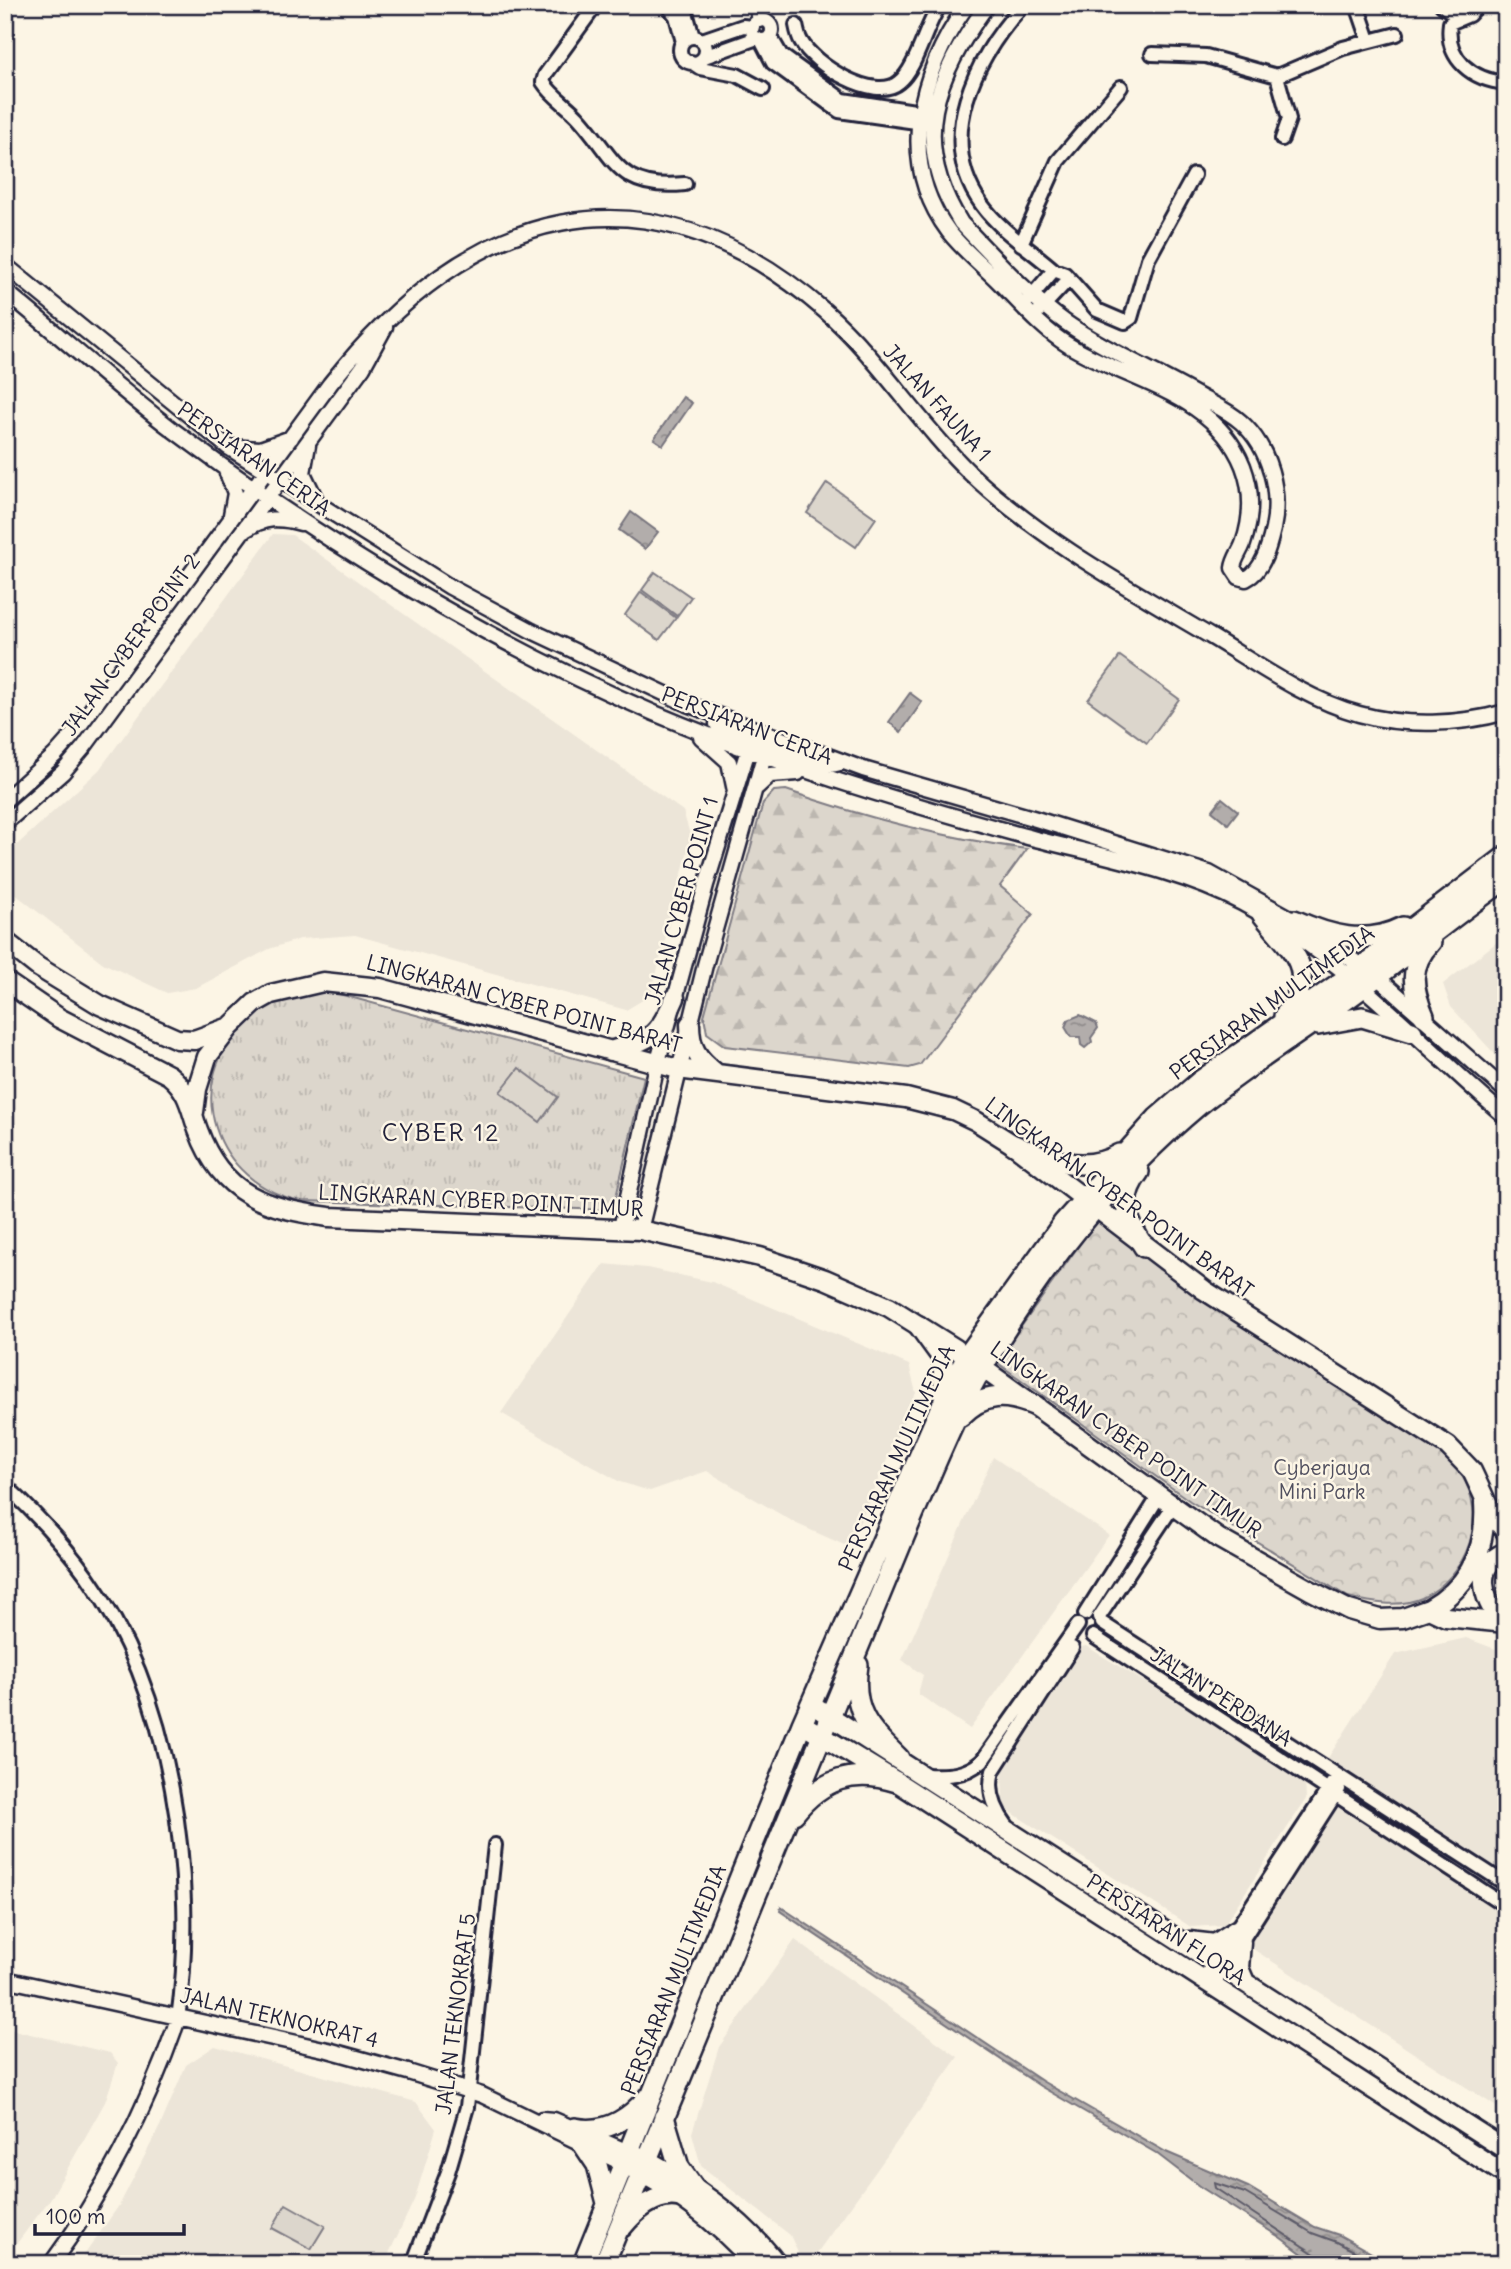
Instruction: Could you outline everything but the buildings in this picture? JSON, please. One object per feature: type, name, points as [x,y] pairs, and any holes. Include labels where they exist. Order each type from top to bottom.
[{"type":"main road","name":"PERSIARAN MULTIMEDIA","points":[[1362,977],[1450,899],[1506,856]]},
{"type":"main road","name":"PERSIARAN MULTIMEDIA","points":[[1088,1205],[1123,1152],[1200,1081],[1278,1035],[1506,880]]},
{"type":"main road","points":[[1294,920],[1326,933],[1353,939],[1370,938],[1393,932],[1450,899]]},
{"type":"main road","points":[[1278,1035],[1347,1017],[1418,1024],[1413,978],[1416,961],[1475,901]]},
{"type":"main road","points":[[1262,914],[1287,941],[1302,968],[1297,997],[1278,1035]]},
{"type":"main road","points":[[5,941],[38,967],[100,1006],[177,1039],[194,1040],[230,1027]]},
{"type":"main road","name":"LINGKARAN CYBER POINT TIMUR","points":[[5,981],[59,1018],[169,1074],[183,1087],[210,1157],[232,1183],[262,1203],[281,1210],[375,1220],[640,1230],[715,1246],[791,1267],[889,1307],[975,1361],[1218,1538],[1364,1616],[1403,1618],[1429,1609]]},
{"type":"main road","name":"LINGKARAN CYBER POINT BARAT","points":[[230,1027],[255,1003],[271,995],[315,983],[356,983],[657,1065],[906,1098],[953,1110],[1014,1145],[1144,1247],[1285,1344],[1448,1446],[1472,1471],[1493,1516],[1506,1532]]},
{"type":"main road","points":[[607,1052],[638,1045],[651,1037],[675,998]]},
{"type":"main road","points":[[690,1024],[690,1041],[696,1055],[718,1074]]},
{"type":"main road","points":[[194,1112],[197,1089],[207,1057],[230,1027]]},
{"type":"main road","name":"PERSIARAN MULTIMEDIA","points":[[604,2264],[616,2234],[654,2090],[811,1704],[946,1418],[1021,1276],[1088,1205],[1278,1035]]},
{"type":"main road","points":[[1144,1247],[1125,1212],[1130,1185],[1162,1147],[1228,1082]]},
{"type":"main road","points":[[1014,1145],[1067,1164],[1097,1163],[1123,1152]]},
{"type":"main road","points":[[919,1326],[943,1359],[946,1418],[994,1396],[1013,1398],[1035,1406]]},
{"type":"main road","name":"PERSIARAN MULTIMEDIA","points":[[583,2264],[607,2204],[664,2117],[820,1736],[831,1716],[946,1418]]},
{"type":"main road","points":[[1484,1496],[1485,1524],[1478,1559],[1463,1583],[1429,1609],[1446,1618],[1504,1622]]},
{"type":"main road","points":[[1504,1622],[1485,1599],[1483,1581],[1489,1565],[1506,1552]]},
{"type":"main road","points":[[867,1626],[856,1675],[857,1701],[870,1728],[899,1758]]},
{"type":"main road","name":"PERSIARAN FLORA","points":[[811,1704],[1506,2150]]},
{"type":"main road","name":"PERSIARAN FLORA","points":[[803,1724],[1506,2175]]},
{"type":"main road","points":[[781,1831],[812,1793],[839,1778],[867,1775],[897,1782]]},
{"type":"main road","points":[[1179,1938],[1197,1944],[1215,1944],[1238,1936],[1239,1968],[1245,1982]]},
{"type":"main road","points":[[607,2204],[597,2165],[579,2136],[617,2123],[638,2108],[654,2090]]},
{"type":"main road","points":[[664,2117],[688,2194],[755,2264]]},
{"type":"main road","points":[[635,2162],[750,2233],[777,2264]]},
{"type":"main road","points":[[616,2234],[649,2203],[663,2196],[688,2194]]},
{"type":"street","points":[[596,5],[543,82],[576,114],[619,169],[647,183],[685,184]]},
{"type":"street","points":[[756,5],[760,32],[773,63],[839,111],[926,119]]},
{"type":"street","points":[[796,25],[804,46],[842,77],[871,86],[894,86],[905,77],[940,5]]},
{"type":"street","points":[[967,5],[942,44],[919,166],[940,217],[955,238],[1028,311],[1067,344],[1146,381],[1207,416],[1224,433],[1242,464]]},
{"type":"street","points":[[987,5],[957,48],[926,119],[936,162],[952,208],[961,223],[1039,300],[1083,334],[1219,407],[1241,422],[1256,439],[1267,459],[1276,503],[1264,557],[1252,576],[1247,579],[1239,577],[1233,568],[1251,512],[1249,484],[1236,446],[1239,439],[1256,439]]},
{"type":"street","points":[[1023,5],[981,64],[961,112],[959,141],[968,182],[991,217],[1054,270],[1065,274],[1097,310],[1128,321],[1148,259],[1194,174]]},
{"type":"street","points":[[1357,5],[1369,40]]},
{"type":"street","points":[[1442,5],[1459,18]]},
{"type":"street","points":[[1478,5],[1469,15],[1450,23],[1448,33],[1461,64],[1471,74],[1485,81],[1506,83]]},
{"type":"street","points":[[675,6],[693,39],[706,47],[704,57]]},
{"type":"street","points":[[760,32],[743,26],[693,39],[682,57],[701,68],[737,75],[763,89]]},
{"type":"street","points":[[691,62],[760,32]]},
{"type":"street","points":[[1152,54],[1206,56],[1277,76],[1369,40],[1397,34]]},
{"type":"street","points":[[1277,76],[1289,119],[1282,139]]},
{"type":"street","points":[[1021,244],[1058,161],[1121,87]]},
{"type":"street","name":"JALAN FAUNA 1","points":[[265,472],[351,358],[419,289],[445,270],[473,253],[528,231],[559,223],[645,221],[691,230],[726,243],[756,260],[827,313],[935,438],[975,477],[1050,537],[1163,609],[1291,684],[1355,713],[1405,722],[1487,718],[1506,712]]},
{"type":"street","name":"PERSIARAN CERIA","points":[[5,265],[228,447],[320,508],[462,593],[532,631],[687,704],[842,762],[1197,869],[1294,920],[1418,1024],[1506,1091]]},
{"type":"street","points":[[1039,300],[1054,270]]},
{"type":"street","points":[[1028,311],[1068,280]]},
{"type":"street","name":"PERSIARAN CERIA","points":[[5,291],[133,399],[255,488],[455,614],[574,675],[692,729],[756,750],[813,775],[923,808],[1198,882],[1262,914],[1362,977]]},
{"type":"street","name":"JALAN FAUNA 1","points":[[279,481],[363,367],[385,326]]},
{"type":"street","points":[[310,437],[303,473],[320,508]]},
{"type":"street","points":[[228,447],[260,449],[292,438]]},
{"type":"street","points":[[223,466],[235,493],[229,520]]},
{"type":"street","name":"JALAN CYBER POINT 2","points":[[5,800],[62,747],[265,472]]},
{"type":"street","name":"JALAN CYBER POINT 2","points":[[5,822],[78,755],[279,481]]},
{"type":"street","points":[[237,535],[267,519],[286,519],[313,526]]},
{"type":"street","points":[[687,704],[701,717],[756,750],[778,748],[827,766],[842,762]]},
{"type":"street","points":[[692,729],[729,762],[736,795]]},
{"type":"street","name":"JALAN CYBER POINT 1","points":[[640,1230],[678,1069],[731,866],[754,791],[756,750]]},
{"type":"street","name":"JALAN CYBER POINT 1","points":[[621,1228],[657,1065],[706,886],[736,795],[756,750]]},
{"type":"street","points":[[754,791],[770,775],[813,775]]},
{"type":"street","name":"PERSIARAN CERIA","points":[[1418,1024],[1506,1117]]},
{"type":"street","points":[[5,1485],[86,1575],[135,1664],[155,1718],[172,1786],[181,1860],[184,1922],[178,2019],[155,2082],[122,2153],[95,2202],[51,2264]]},
{"type":"street","points":[[1084,1627],[1099,1633],[1101,1620],[1166,1501]]},
{"type":"street","points":[[1008,1829],[993,1803],[990,1785],[993,1771],[1166,1501]]},
{"type":"street","name":"JALAN PERDANA","points":[[1506,1884],[1187,1679],[1093,1613],[1084,1627],[1178,1693],[1506,1906]]},
{"type":"street","points":[[925,1775],[953,1776],[973,1769],[982,1761],[1084,1627]]},
{"type":"street","points":[[1178,1693],[1187,1679]]},
{"type":"street","points":[[1208,1712],[1216,1698]]},
{"type":"street","points":[[1259,1744],[1267,1730]]},
{"type":"street","points":[[1207,1984],[1341,1778]]},
{"type":"street","name":"JALAN TEKNOKRAT 5","points":[[413,2264],[451,2163],[470,2092],[495,1845]]},
{"type":"street","name":"JALAN TEKNOKRAT 4","points":[[5,1979],[328,2050],[470,2092],[635,2162]]},
{"type":"shaded area","points":[[273,534],[292,535],[683,811],[691,838],[651,995],[626,1010],[355,935],[300,939],[269,949],[196,988],[167,993],[103,963],[5,886],[7,854],[99,770]]},
{"type":"shaded area","points":[[1506,935],[1506,1066],[1451,1007],[1443,984]]},
{"type":"shaded area","points":[[604,1264],[647,1268],[712,1282],[909,1365],[916,1393],[849,1547],[797,1524],[707,1471],[650,1491],[620,1482],[501,1413]]},
{"type":"shaded area","points":[[993,1457],[1109,1535],[970,1729],[918,1694],[923,1675],[902,1660]]},
{"type":"shaded area","points":[[1466,1638],[1506,1653],[1506,1881],[1326,1761],[1395,1654]]},
{"type":"shaded area","points":[[1086,1646],[1305,1780],[1306,1799],[1224,1925],[1191,1927],[1003,1807],[1002,1767],[1081,1647]]},
{"type":"shaded area","points":[[1342,1801],[1506,1906],[1506,2113],[1250,1947],[1250,1941]]},
{"type":"shaded area","points":[[795,1940],[958,2057],[809,2264],[803,2264],[790,2235],[701,2166],[692,2133],[719,2047]]},
{"type":"shaded area","points":[[5,2028],[110,2053],[118,2063],[105,2102],[51,2198],[5,2259]]},
{"type":"shaded area","points":[[215,2046],[416,2102],[436,2129],[415,2198],[384,2264],[78,2264],[120,2204],[161,2124],[186,2065]]},
{"type":"green space","points":[[827,483],[876,518],[856,547],[807,513]]},
{"type":"green space","points":[[655,572],[691,597],[677,616],[642,590]]},
{"type":"green space","points":[[641,592],[676,618],[659,640],[625,615]]},
{"type":"green space","points":[[1120,656],[1179,699],[1147,743],[1088,700]]},
{"type":"green space","points":[[786,790],[905,826],[1027,849],[1000,886],[1033,914],[920,1065],[909,1068],[725,1046],[707,1033],[704,1016],[763,803],[774,791]]},
{"type":"green space","points":[[314,992],[339,994],[644,1077],[613,1210],[302,1201],[272,1191],[247,1175],[228,1153],[216,1128],[211,1101],[215,1073],[226,1046],[262,1008],[278,1000]]},
{"type":"green space","points":[[519,1068],[558,1097],[540,1122],[500,1092]]},
{"type":"green space","name":"Cyberjaya Mini Park","points":[[1097,1220],[1252,1331],[1426,1440],[1449,1460],[1461,1474],[1469,1491],[1473,1526],[1462,1560],[1438,1588],[1422,1598],[1404,1603],[1385,1604],[1348,1597],[1190,1501],[996,1362]]},
{"type":"green space","points":[[286,2204],[325,2226],[311,2249],[272,2228]]},
{"type":"water","points":[[683,397],[692,403],[663,445],[654,439]]},
{"type":"water","points":[[631,512],[658,532],[645,549],[619,530]]},
{"type":"water","points":[[910,693],[922,702],[901,732],[889,722]]},
{"type":"water","points":[[1222,798],[1238,811],[1228,824],[1212,811]]},
{"type":"water","points":[[1080,1015],[1096,1023],[1098,1028],[1091,1038],[1092,1042],[1085,1048],[1081,1045],[1080,1037],[1071,1037],[1065,1027],[1068,1020]]},
{"type":"water","points":[[781,1907],[1042,2081],[1166,2152],[1248,2187],[1315,2227],[1339,2235],[1391,2264],[1316,2264],[1281,2238],[1199,2186],[1156,2153],[1040,2086],[780,1911]]},
{"type":"district","name":"CYBER 12","points":[[441,1133]]}]
